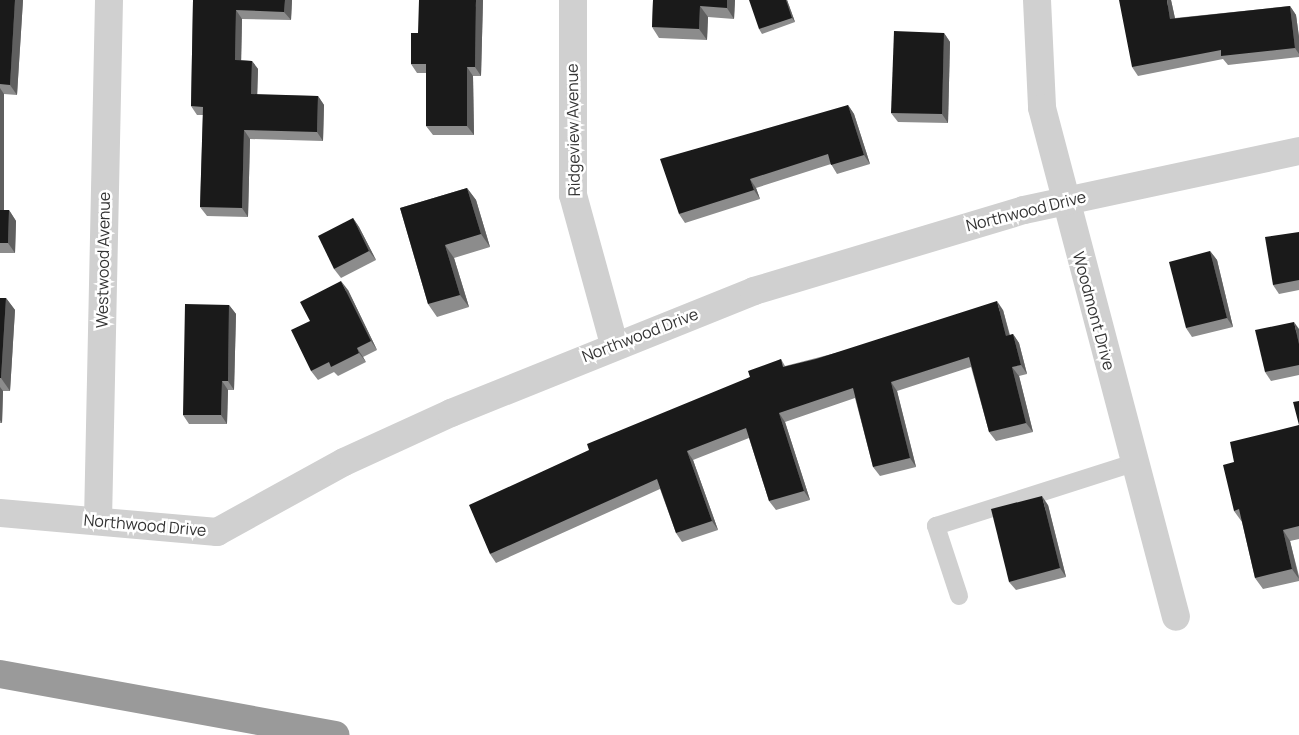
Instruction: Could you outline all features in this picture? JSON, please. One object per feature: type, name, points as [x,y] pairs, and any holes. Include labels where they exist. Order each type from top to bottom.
[{"type":"highway","points":[[0,674],[336,735]]},
{"type":"street","name":"Westwood Avenue","points":[[98,521],[109,0]]},
{"type":"street","name":"Ridgeview Avenue","points":[[573,0],[573,195],[614,344]]},
{"type":"street","name":"Woodmont Drive","points":[[1037,0],[1042,108],[1064,201],[1176,617]]},
{"type":"street","name":"Northwood Drive","points":[[0,513],[217,532],[344,462],[614,344],[792,279],[1064,201],[1299,151]]},
{"type":"lane","points":[[959,596],[936,526],[1134,463]]},
{"type":"building","points":[[0,0],[15,0],[10,85],[0,84]]},
{"type":"building","points":[[193,0],[285,0],[284,12],[236,10],[235,60],[252,61],[251,94],[318,96],[317,132],[244,130],[242,208],[200,207],[203,107],[191,106]]},
{"type":"building","points":[[419,0],[476,0],[475,67],[467,67],[467,126],[426,126],[426,64],[411,64],[411,33],[418,33]]},
{"type":"building","points":[[653,0],[727,0],[727,8],[700,6],[699,29],[652,27]]},
{"type":"building","points":[[749,0],[786,0],[792,18],[759,29]]},
{"type":"building","points":[[1119,0],[1167,0],[1170,19],[1290,6],[1295,48],[1221,56],[1221,50],[1132,67]]},
{"type":"building","points":[[894,31],[944,33],[942,114],[891,113]]},
{"type":"building","points":[[848,105],[864,155],[831,165],[828,154],[750,179],[754,190],[679,214],[660,159]]},
{"type":"building","points":[[467,188],[481,234],[445,245],[460,295],[428,304],[400,208]]},
{"type":"building","points":[[0,210],[9,210],[8,243],[0,243]]},
{"type":"building","points":[[353,218],[369,251],[334,269],[318,236]]},
{"type":"building","points":[[1299,232],[1299,280],[1273,285],[1265,237]]},
{"type":"building","points":[[1210,251],[1227,318],[1186,328],[1169,262]]},
{"type":"building","points":[[341,281],[371,341],[357,348],[359,353],[331,367],[329,362],[311,371],[291,330],[310,321],[300,302]]},
{"type":"building","points":[[0,298],[6,298],[1,378],[0,378]]},
{"type":"building","points":[[997,301],[1006,336],[1013,334],[1021,365],[1012,367],[1026,423],[989,432],[969,357],[891,382],[910,458],[873,467],[853,388],[779,413],[804,491],[769,501],[746,428],[687,451],[712,521],[676,533],[657,479],[490,554],[469,505],[589,450],[587,444],[750,377],[748,371],[781,359],[783,367],[816,359]]},
{"type":"building","points":[[185,304],[229,305],[228,381],[222,381],[221,415],[183,415]]},
{"type":"building","points":[[1294,322],[1299,344],[1299,365],[1265,372],[1255,330]]},
{"type":"building","points":[[1299,401],[1299,425],[1293,402]]},
{"type":"building","points":[[1299,425],[1299,526],[1283,530],[1292,569],[1255,578],[1239,509],[1234,511],[1223,465],[1234,462],[1230,442]]},
{"type":"building","points":[[1042,496],[1060,568],[1009,582],[991,509]]}]
